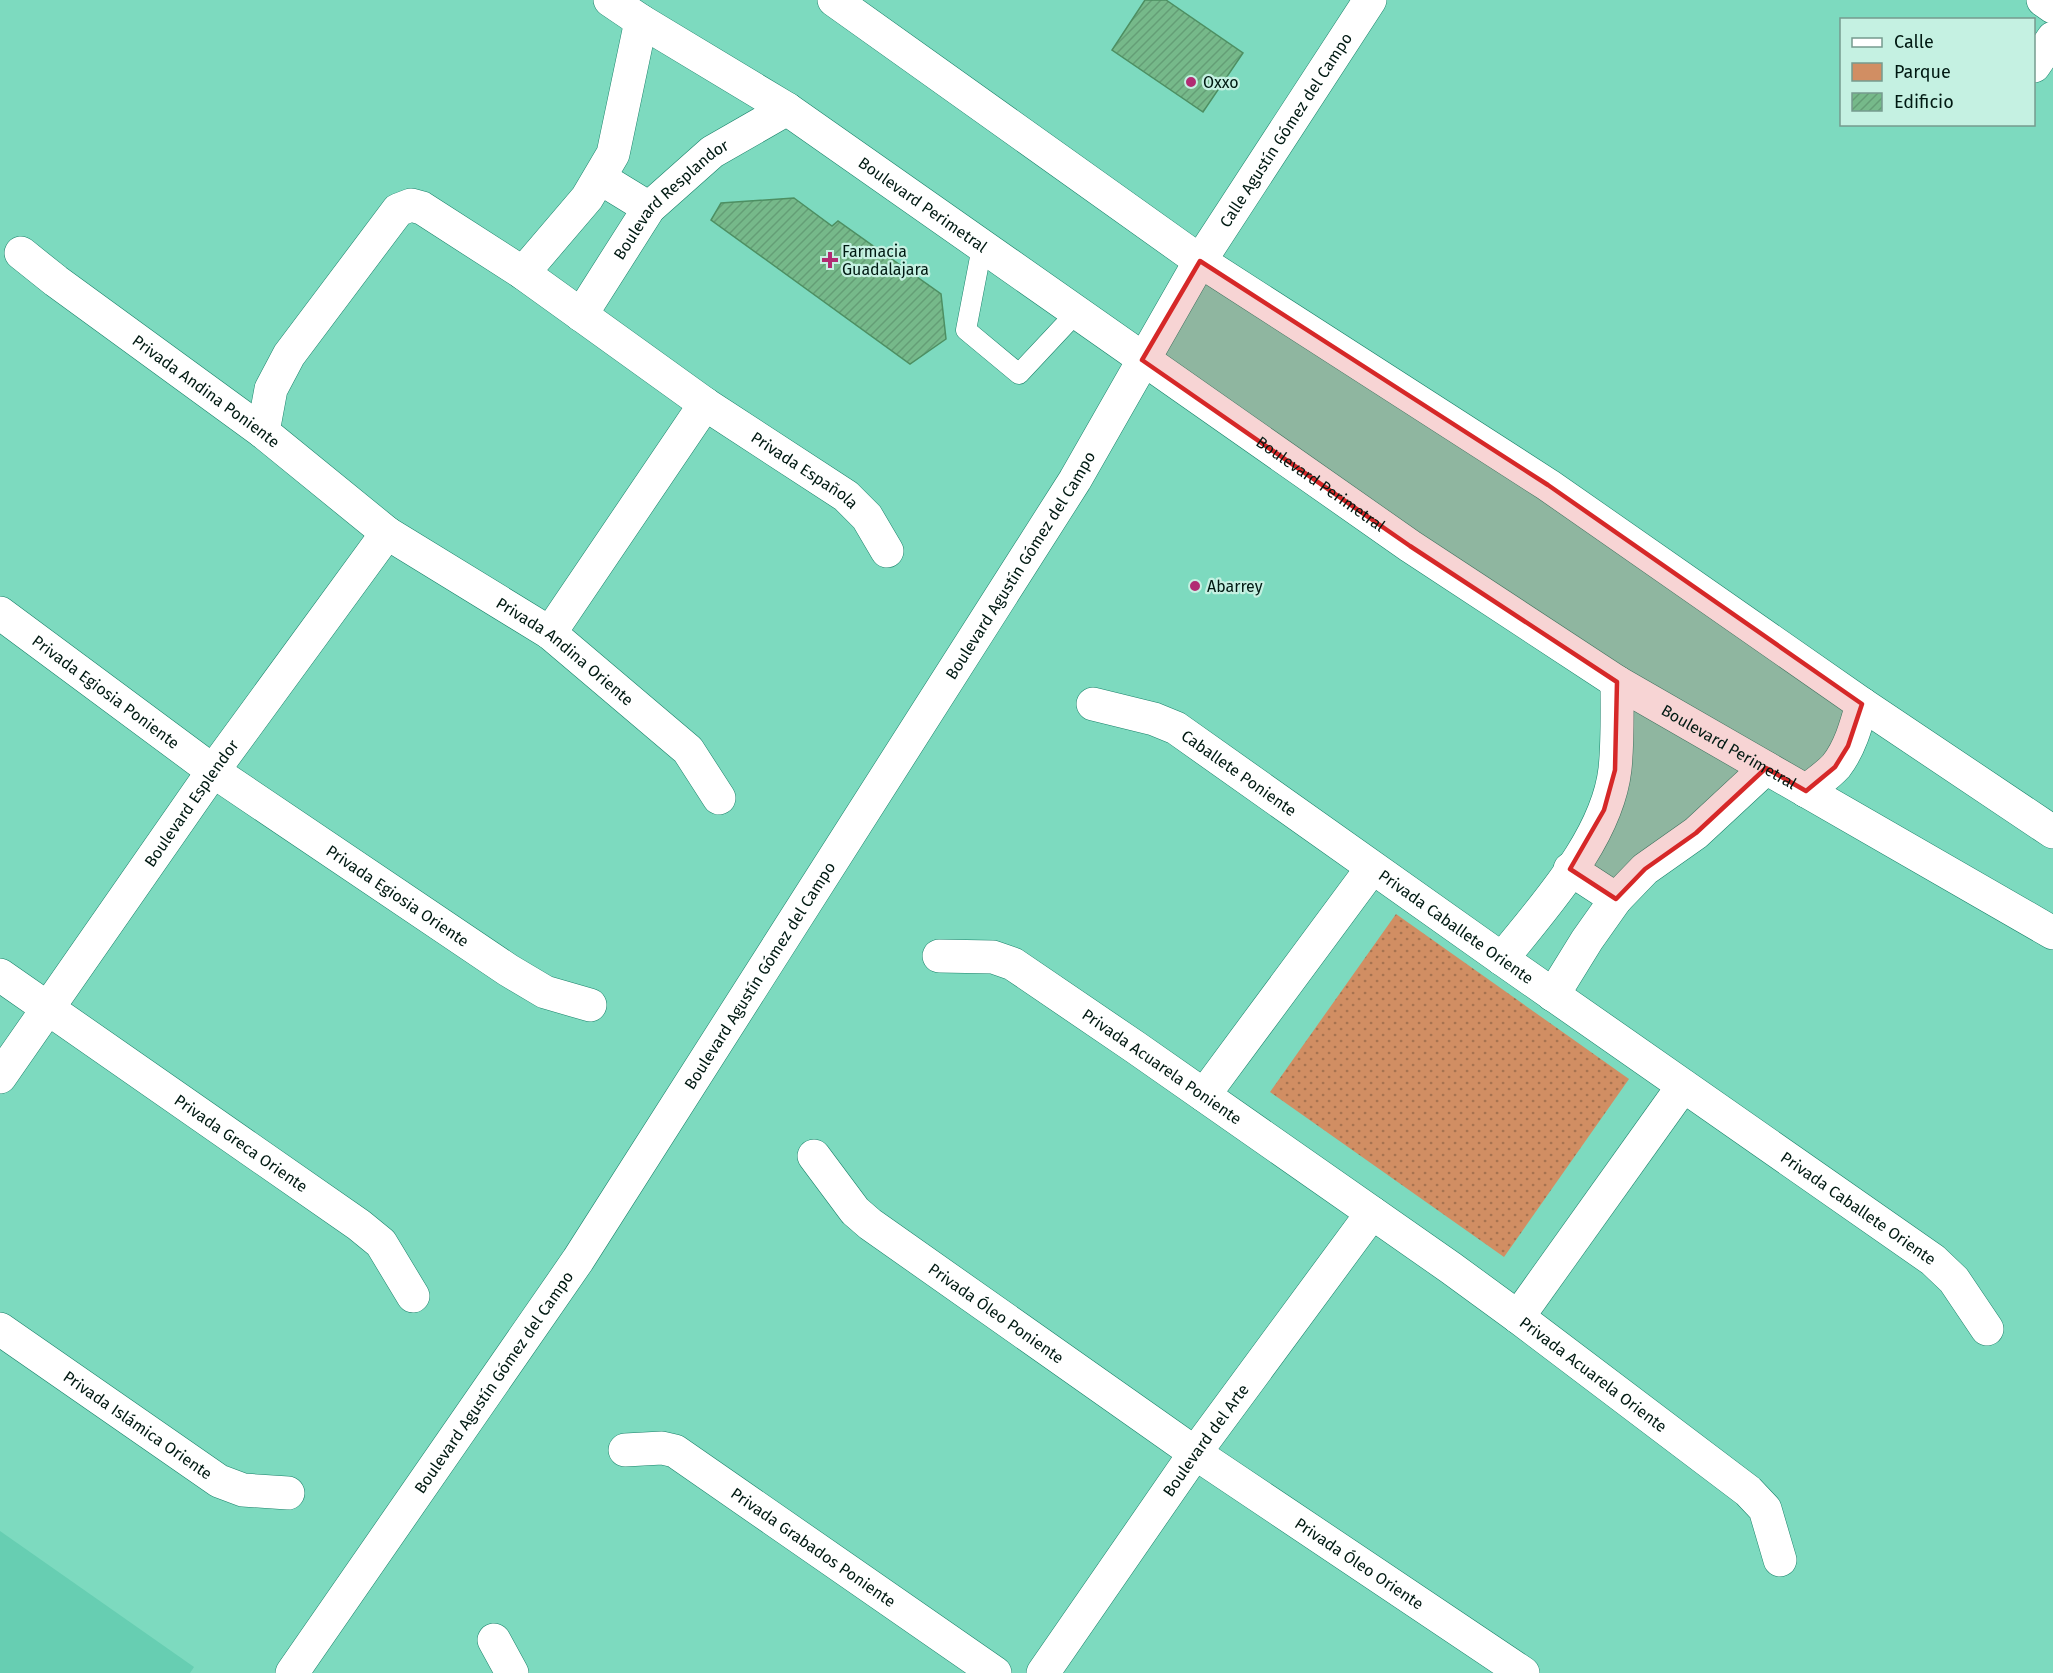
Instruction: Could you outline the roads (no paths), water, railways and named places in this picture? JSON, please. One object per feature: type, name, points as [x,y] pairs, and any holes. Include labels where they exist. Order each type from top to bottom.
[{"type":"street","name":"Boulevard Perimetral","points":[[610,0],[787,109],[1410,546],[1617,682],[2053,933]]},
{"type":"street","points":[[834,0],[1200,261],[1548,484],[1862,704],[2053,832]]},
{"type":"street","name":"Calle Agustín Gómez del Campo","points":[[1200,261],[1370,0]]},
{"type":"street","points":[[2043,0],[2053,7]]},
{"type":"street","points":[[523,273],[564,226],[600,178],[613,154],[641,21]]},
{"type":"street","points":[[2035,65],[2053,38]]},
{"type":"street","name":"Boulevard Resplandor","points":[[581,315],[649,208],[712,152],[787,109]]},
{"type":"street","points":[[600,178],[649,208]]},
{"type":"street","points":[[263,432],[271,389],[289,355],[398,210],[411,205],[422,208],[523,273],[705,404],[550,633]]},
{"type":"street","name":"Privada Andina Poniente","points":[[21,253],[263,432],[387,533]]},
{"type":"street","name":"Boulevard Agustín Gómez del Campo","points":[[292,1673],[578,1260],[1063,500],[1200,261]]},
{"type":"street","name":"Privada Española","points":[[705,404],[846,496],[867,517],[887,551]]},
{"type":"street","name":"Privada Andina Oriente","points":[[387,533],[550,633],[688,750],[719,798]]},
{"type":"street","name":"Boulevard Esplendor","points":[[0,1077],[213,771],[387,533]]},
{"type":"street","name":"Privada Egiosia Poniente","points":[[0,614],[213,771]]},
{"type":"street","points":[[1502,959],[1583,851],[1605,810],[1615,770],[1617,682]]},
{"type":"street","name":"Caballete Poniente","points":[[1092,704],[1154,719],[1176,728],[1372,868]]},
{"type":"street","points":[[1806,791],[1835,767],[1855,731],[1862,704]]},
{"type":"street","points":[[1553,995],[1616,899],[1645,869],[1696,833],[1766,768]]},
{"type":"street","name":"Privada Egiosia Oriente","points":[[213,771],[508,970],[545,992],[590,1005]]},
{"type":"street","name":"Privada Caballete Oriente","points":[[1204,1095],[1372,868],[1933,1260],[1954,1281],[1987,1329]]},
{"type":"street","points":[[1570,869],[1616,899]]},
{"type":"street","name":"Privada Acuarela Poniente","points":[[939,956],[993,957],[1013,964],[1372,1213]]},
{"type":"street","name":"Privada Greca Oriente","points":[[0,975],[359,1225],[381,1243],[413,1296]]},
{"type":"street","points":[[1518,1317],[1683,1086]]},
{"type":"street","name":"Privada Óleo Poniente","points":[[814,1156],[855,1211],[870,1224],[1195,1453]]},
{"type":"street","name":"Privada Acuarela Oriente","points":[[1372,1213],[1518,1317],[1748,1491],[1765,1509],[1780,1560]]},
{"type":"street","name":"Boulevard del Arte","points":[[1043,1673],[1195,1453],[1372,1213]]},
{"type":"street","name":"Privada Islámica Oriente","points":[[0,1329],[219,1481],[243,1490],[288,1493]]},
{"type":"street","name":"Privada Grabados Poniente","points":[[625,1450],[662,1448],[675,1451],[995,1673]]},
{"type":"street","name":"Privada Óleo Oriente","points":[[1195,1453],[1523,1673]]},
{"type":"street","points":[[494,1640],[512,1673]]},
{"type":"lane","points":[[982,247],[966,330],[1019,374],[1076,313]]},
{"type":"place","name":"Oxxo","points":[[1191,82]]},
{"type":"place","name":"Farmacia Guadalajara","points":[[830,260]]},
{"type":"place","name":"Abarrey","points":[[1195,586]]}]
